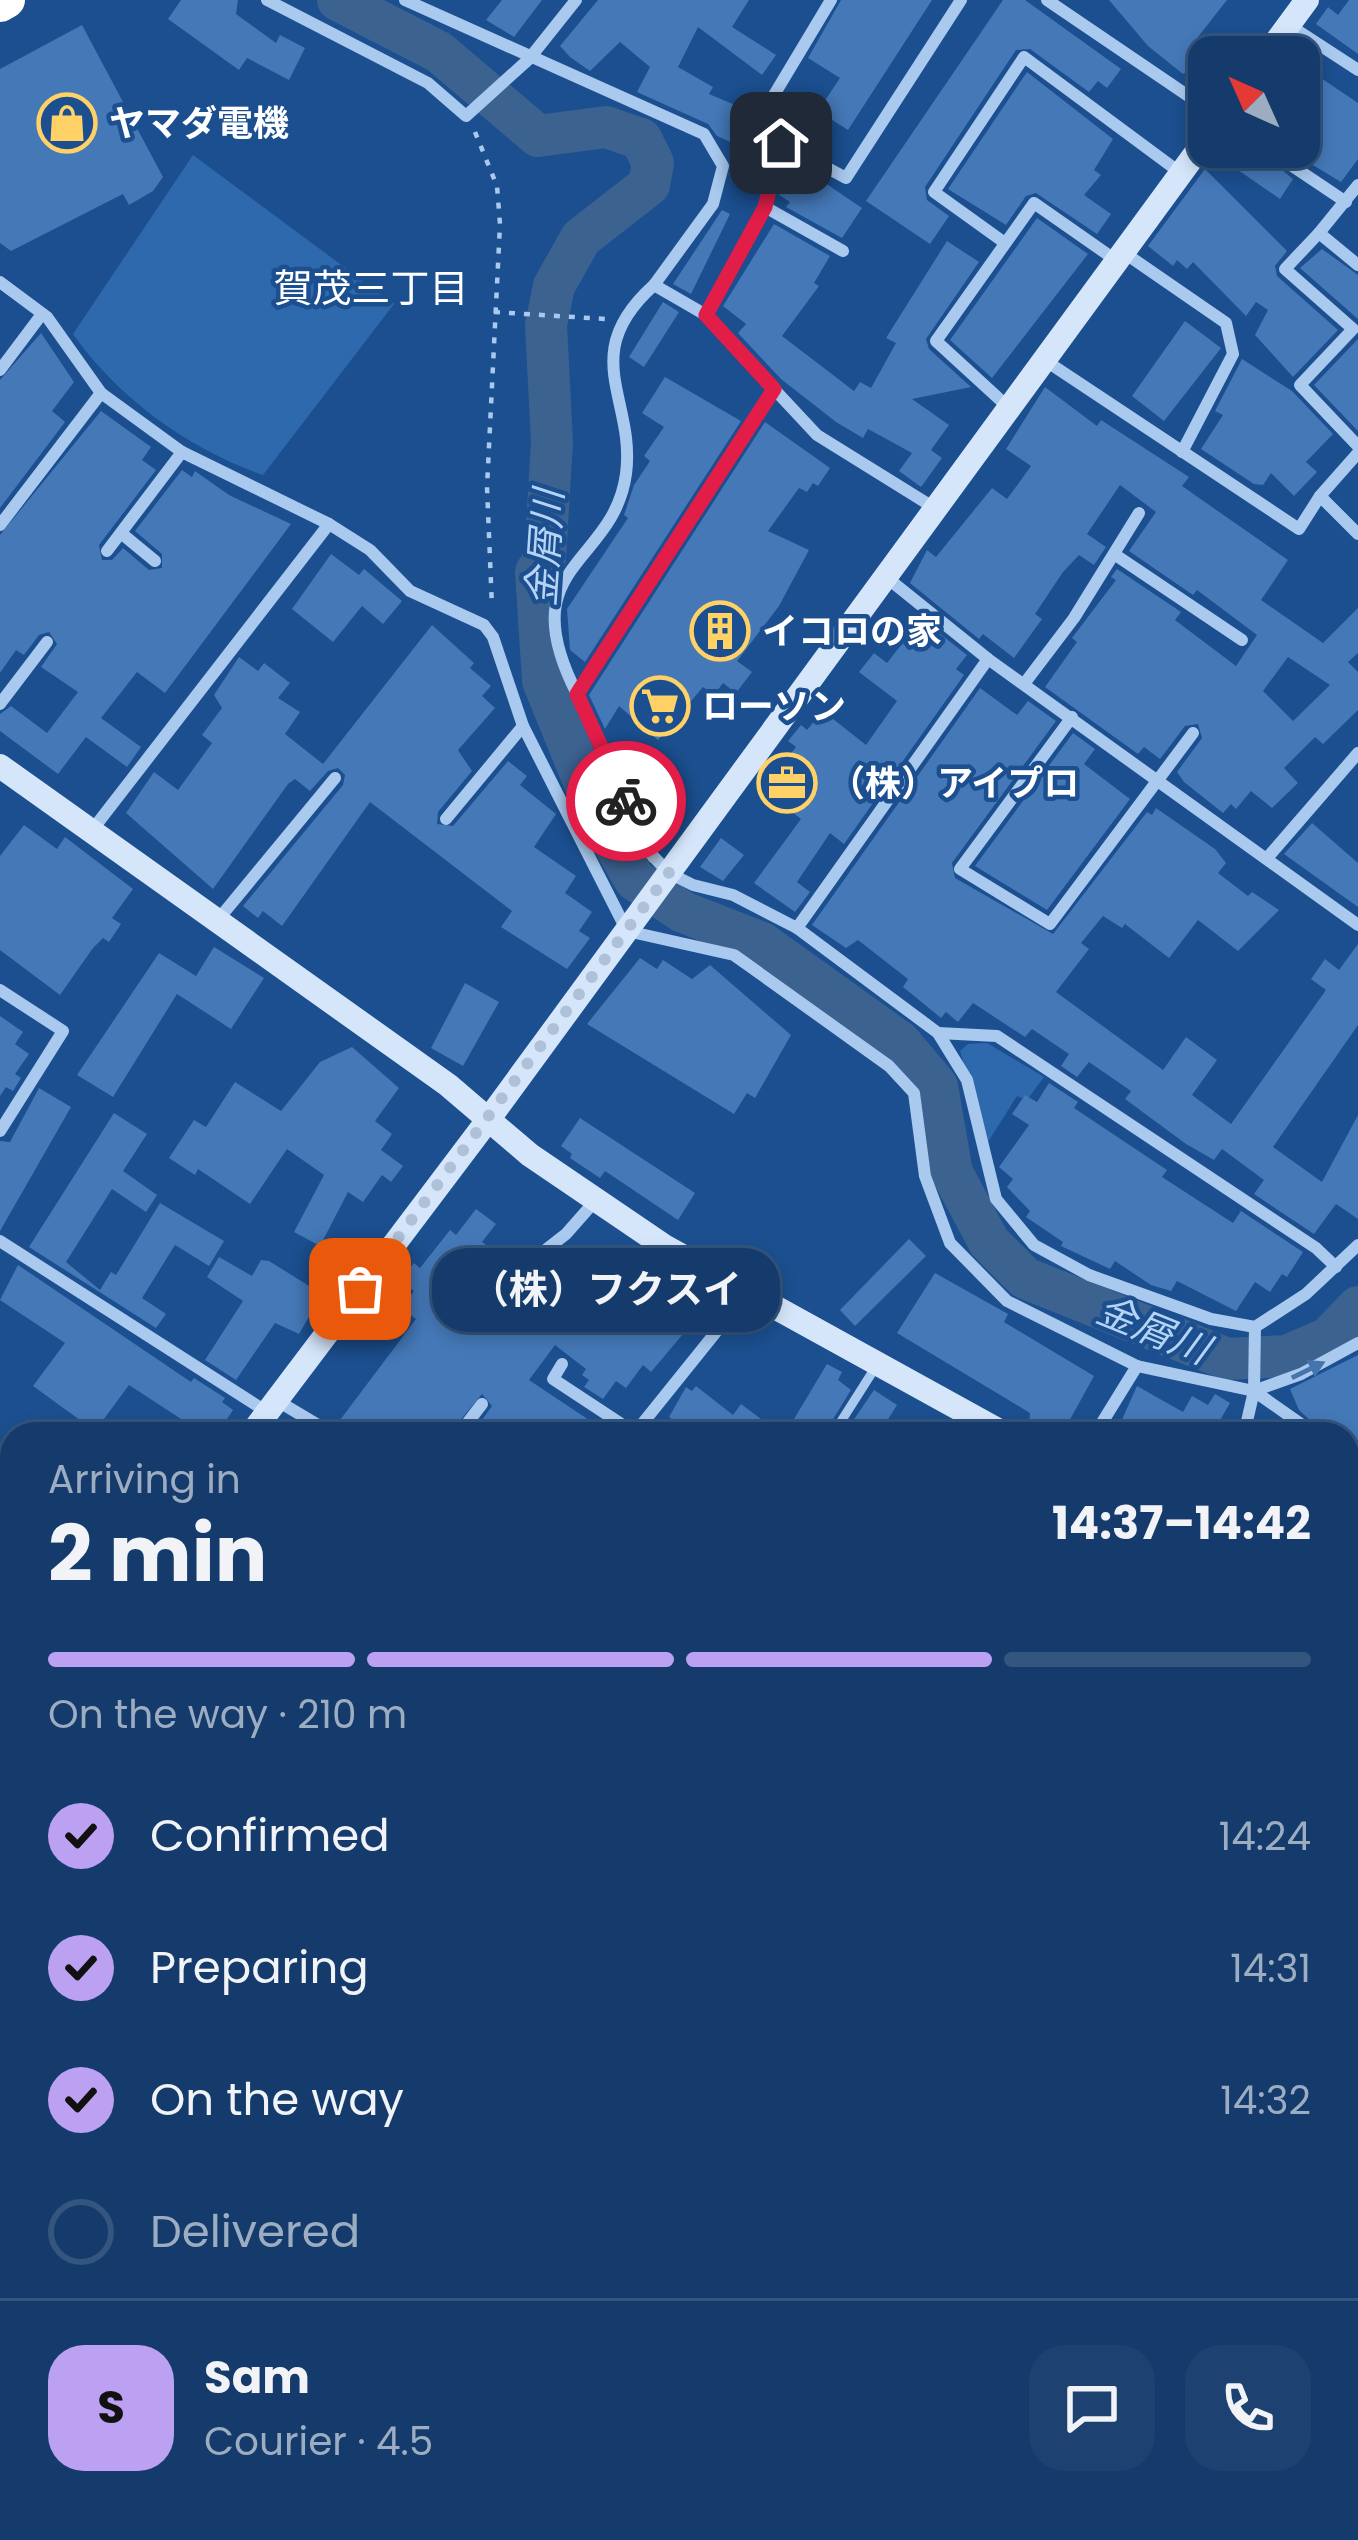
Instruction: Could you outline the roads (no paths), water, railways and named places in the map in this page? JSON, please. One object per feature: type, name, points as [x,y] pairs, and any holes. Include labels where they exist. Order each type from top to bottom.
[{"type":"street","points":[[267,0],[428,83],[466,116],[529,59],[576,0]]},
{"type":"street","points":[[405,0],[704,134],[723,166],[713,204],[654,285],[625,311],[613,388],[626,476],[605,522],[561,583],[555,607],[565,670],[650,854],[669,873],[768,910],[797,928],[938,1033],[967,1080],[996,1199],[1034,1245],[1089,1276],[1211,1319],[1255,1328],[1358,1245]]},
{"type":"street","points":[[706,315],[765,207],[781,143],[774,95],[831,0]]},
{"type":"street","points":[[781,143],[846,178],[961,0]]},
{"type":"street","points":[[1047,0],[1188,96]]},
{"type":"street","points":[[1280,36],[1307,0]]},
{"type":"street","points":[[1288,25],[1358,70]]},
{"type":"street","points":[[1005,244],[934,192],[1024,57],[1182,174]]},
{"type":"street","points":[[260,1422],[488,1120],[933,507],[1188,165]]},
{"type":"street","points":[[1295,168],[1346,202]]},
{"type":"street","points":[[1046,361],[1299,529],[1358,450],[1300,385],[1353,329],[1285,268],[1358,185]]},
{"type":"street","points":[[1009,408],[936,341],[1034,202],[1226,323],[1233,354],[1182,452]]},
{"type":"street","points":[[765,207],[843,251]]},
{"type":"street","points":[[1318,233],[1358,265]]},
{"type":"street","points":[[0,282],[42,314],[101,393],[182,452],[230,480],[329,524],[370,550],[410,591],[484,626],[493,637],[523,725],[627,931]]},
{"type":"street","points":[[654,285],[706,315],[818,435],[933,507]]},
{"type":"street","points":[[0,370],[42,314]]},
{"type":"street","points":[[577,694],[774,389]]},
{"type":"street","points":[[0,525],[101,393]]},
{"type":"street","points":[[107,551],[182,452]]},
{"type":"street","points":[[1320,496],[1358,535]]},
{"type":"street","points":[[1024,684],[1139,513]]},
{"type":"street","points":[[93,829],[329,524]]},
{"type":"street","points":[[121,533],[154,561]]},
{"type":"street","points":[[1114,554],[1242,640]]},
{"type":"street","points":[[884,575],[988,659],[1358,925]]},
{"type":"street","points":[[0,704],[46,642]]},
{"type":"street","points":[[797,928],[988,659]]},
{"type":"street","points":[[1072,717],[960,869],[1050,924],[1193,733]]},
{"type":"street","points":[[446,819],[523,725]]},
{"type":"street","points":[[1268,856],[1358,753]]},
{"type":"street","points":[[0,766],[664,1246],[984,1422]]},
{"type":"street","points":[[217,921],[334,778]]},
{"type":"street","points":[[627,931],[734,956],[889,1066],[914,1094],[935,1209],[950,1243],[977,1276],[1007,1301],[1137,1366],[1254,1391],[1298,1422]]},
{"type":"street","points":[[0,990],[63,1031],[0,1132]]},
{"type":"street","points":[[938,1033],[997,1036],[1032,1056],[1316,1248],[1336,1267]]},
{"type":"street","points":[[483,1318],[525,1266],[566,1234],[596,1200]]},
{"type":"street","points":[[0,1241],[272,1406],[307,1422]]},
{"type":"street","points":[[644,1422],[749,1291]]},
{"type":"street","points":[[1247,1422],[1254,1391],[1255,1328]]},
{"type":"street","points":[[1254,1391],[1301,1374],[1358,1343]]},
{"type":"street","points":[[562,1364],[553,1378],[619,1422]]},
{"type":"street","points":[[1103,1422],[1137,1366]]},
{"type":"street","points":[[468,1422],[482,1404]]},
{"type":"lane","points":[[841,1422],[878,1363]]},
{"type":"waterway","name":"金屑川","points":[[338,0],[439,52],[538,136],[606,127],[641,139],[653,163],[649,185],[581,238],[554,286],[546,325],[552,442],[545,558],[536,572],[543,681],[598,816],[635,880],[683,912],[762,943],[900,1042],[937,1086],[952,1173],[989,1242],[1025,1278],[1227,1359],[1287,1356],[1328,1338],[1358,1307]]},
{"type":"place","name":"ヤマダ電機","points":[[67,123]]},
{"type":"place","name":"イコロの家","points":[[720,631]]},
{"type":"place","name":"ローソン","points":[[660,706]]},
{"type":"place","name":"（株）アイプロ","points":[[787,783]]},
{"type":"place","name":"（株）フクスイ","points":[[360,1289]]},
{"type":"district","name":"賀茂三丁目","points":[[371,288]]}]
